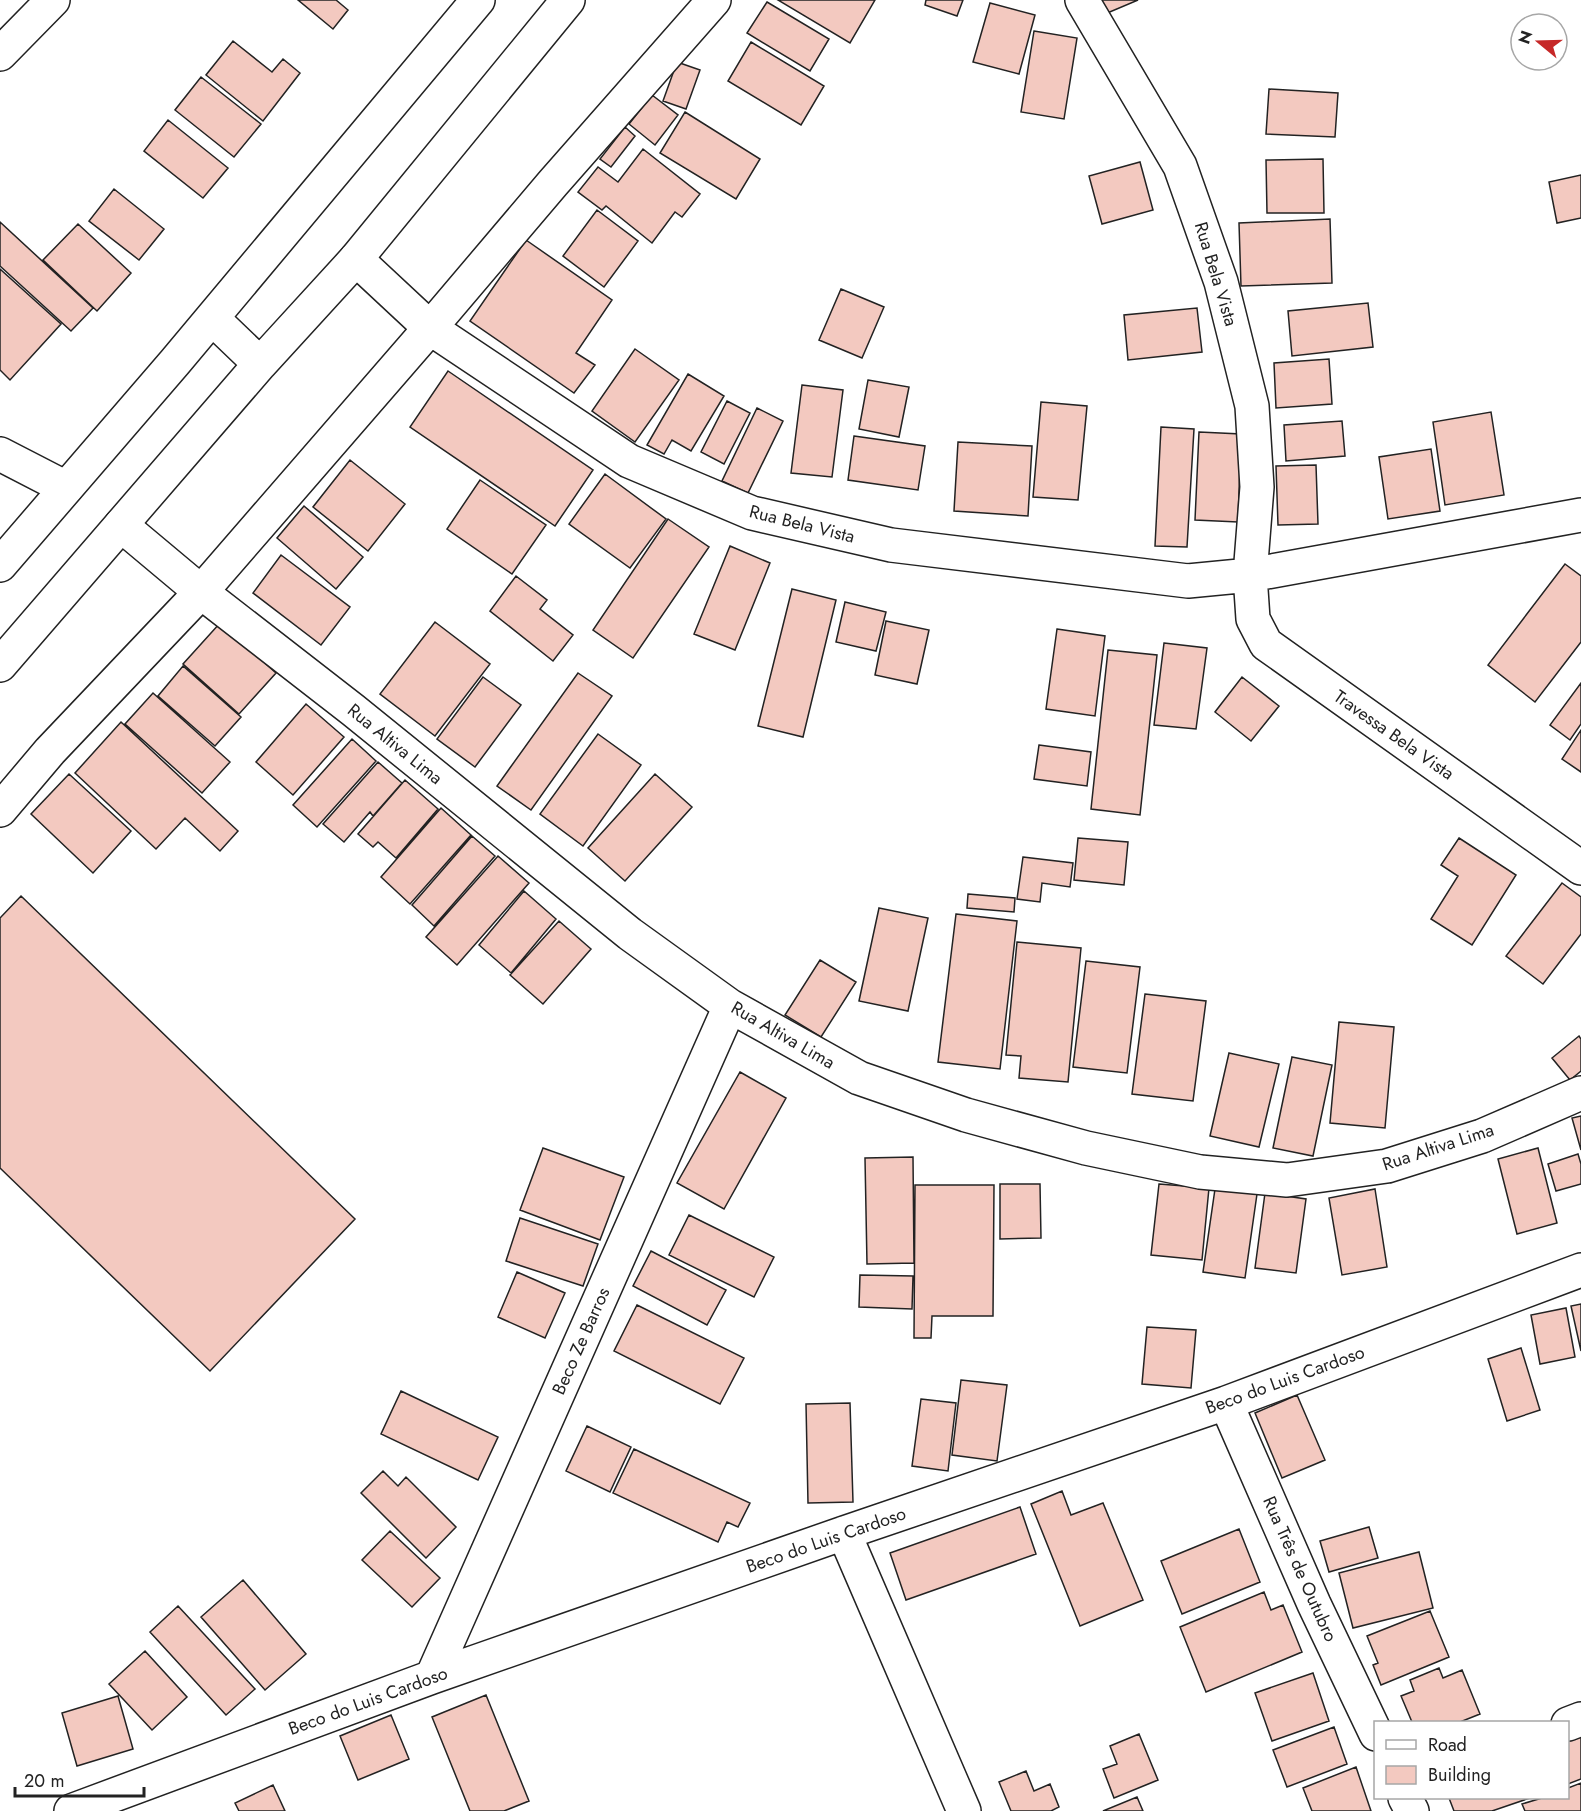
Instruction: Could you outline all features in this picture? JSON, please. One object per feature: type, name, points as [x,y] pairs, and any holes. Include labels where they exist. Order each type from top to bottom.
[{"type":"street","points":[[0,54],[53,0]]},
{"type":"street","points":[[5,551],[66,488],[175,362],[478,0]]},
{"type":"street","points":[[0,665],[260,364],[356,259],[568,0]]},
{"type":"street","points":[[0,810],[50,751],[201,592],[553,183],[714,0]]},
{"type":"street","name":"Rua Bela Vista","points":[[1082,0],[1180,166],[1221,282],[1252,406],[1257,487],[1250,576]]},
{"type":"street","name":"Rua Bela Vista","points":[[356,259],[430,328],[629,460],[752,513],[891,545],[1188,581],[1250,576],[1581,515]]},
{"type":"street","points":[[212,318],[260,364]]},
{"type":"street","points":[[0,454],[66,488]]},
{"type":"street","name":"Rua Altiva Lima","points":[[121,525],[201,592],[354,710],[630,934],[730,1006],[860,1078],[966,1115],[1086,1148],[1200,1172],[1287,1180],[1387,1166],[1482,1136],[1581,1093]]},
{"type":"street","name":"Travessa Bela Vista","points":[[1250,576],[1253,619],[1266,644],[1581,868]]},
{"type":"street","name":"Beco Ze Barros","points":[[432,1677],[730,1006]]},
{"type":"street","name":"Beco do Luis Cardoso","points":[[71,1811],[432,1677],[1226,1403],[1581,1269]]},
{"type":"street","name":"Rua Três de Outubro","points":[[1226,1403],[1314,1604],[1374,1730]]},
{"type":"street","points":[[844,1533],[964,1811]]},
{"type":"building","points":[[298,0],[336,0],[348,10],[333,29]]},
{"type":"building","points":[[778,0],[875,0],[850,43]]},
{"type":"building","points":[[926,0],[963,0],[957,16],[925,5]]},
{"type":"building","points":[[1099,0],[1138,0],[1105,14]]},
{"type":"building","points":[[767,2],[829,39],[810,71],[747,33]]},
{"type":"building","points":[[990,3],[1035,15],[1019,74],[973,62]]},
{"type":"building","points":[[1034,31],[1077,38],[1064,119],[1021,112]]},
{"type":"building","points":[[233,41],[272,72],[283,59],[300,73],[263,121],[206,75]]},
{"type":"building","points":[[751,42],[824,86],[801,125],[728,81]]},
{"type":"building","points":[[677,62],[700,70],[686,109],[663,101]]},
{"type":"building","points":[[201,77],[261,124],[234,157],[175,110]]},
{"type":"building","points":[[1269,89],[1338,93],[1335,137],[1266,134]]},
{"type":"building","points":[[652,95],[678,115],[655,145],[629,124]]},
{"type":"building","points":[[685,112],[760,159],[736,199],[660,153]]},
{"type":"building","points":[[168,120],[228,168],[203,198],[144,151]]},
{"type":"building","points":[[625,127],[635,136],[611,167],[600,159]]},
{"type":"building","points":[[643,149],[700,194],[682,217],[675,212],[652,243],[606,206],[602,210],[578,192],[598,167],[618,182]]},
{"type":"building","points":[[1323,159],[1324,213],[1267,213],[1266,160]]},
{"type":"building","points":[[1140,162],[1153,210],[1102,224],[1089,176]]},
{"type":"building","points":[[1581,175],[1581,218],[1557,223],[1549,182]]},
{"type":"building","points":[[114,189],[164,229],[139,260],[89,221]]},
{"type":"building","points":[[597,210],[638,241],[604,287],[563,256]]},
{"type":"building","points":[[1330,219],[1332,283],[1241,286],[1239,223]]},
{"type":"building","points":[[0,222],[93,308],[71,331],[0,266]]},
{"type":"building","points":[[78,224],[131,273],[97,311],[43,260]]},
{"type":"building","points":[[526,240],[612,300],[576,353],[595,365],[574,393],[470,321]]},
{"type":"building","points":[[0,269],[61,324],[10,380],[0,370]]},
{"type":"building","points":[[841,289],[884,307],[862,358],[819,340]]},
{"type":"building","points":[[1368,303],[1373,347],[1292,356],[1288,311]]},
{"type":"building","points":[[1197,308],[1202,352],[1128,360],[1124,315]]},
{"type":"building","points":[[635,349],[679,380],[635,442],[592,411]]},
{"type":"building","points":[[1329,359],[1332,404],[1276,408],[1274,363]]},
{"type":"building","points":[[448,371],[593,470],[555,526],[410,427]]},
{"type":"building","points":[[688,374],[724,396],[691,451],[672,440],[664,454],[647,445]]},
{"type":"building","points":[[868,380],[909,387],[899,437],[859,429]]},
{"type":"building","points":[[802,385],[843,390],[832,477],[791,473]]},
{"type":"building","points":[[727,401],[750,413],[724,464],[701,452]]},
{"type":"building","points":[[1041,402],[1087,406],[1078,500],[1033,497]]},
{"type":"building","points":[[757,408],[783,421],[748,493],[722,481]]},
{"type":"building","points":[[1491,412],[1504,495],[1445,505],[1433,422]]},
{"type":"building","points":[[1342,421],[1345,456],[1286,461],[1284,425]]},
{"type":"building","points":[[1161,427],[1194,429],[1187,547],[1155,546]]},
{"type":"building","points":[[1199,432],[1241,434],[1238,522],[1195,520]]},
{"type":"building","points":[[854,436],[925,446],[918,490],[848,480]]},
{"type":"building","points":[[958,442],[1032,446],[1028,516],[954,511]]},
{"type":"building","points":[[1431,449],[1440,511],[1388,519],[1379,457]]},
{"type":"building","points":[[350,460],[405,504],[368,551],[313,507]]},
{"type":"building","points":[[1316,465],[1318,524],[1278,525],[1276,466]]},
{"type":"building","points":[[605,474],[666,519],[630,568],[569,524]]},
{"type":"building","points":[[480,480],[546,525],[512,574],[447,529]]},
{"type":"building","points":[[304,506],[363,557],[336,589],[277,538]]},
{"type":"building","points":[[668,519],[709,547],[633,658],[593,630]]},
{"type":"building","points":[[730,546],[770,563],[735,650],[694,634]]},
{"type":"building","points":[[281,555],[350,607],[321,645],[253,593]]},
{"type":"building","points":[[1565,564],[1581,576],[1581,642],[1535,702],[1488,665]]},
{"type":"building","points":[[516,576],[547,600],[540,609],[573,635],[553,661],[490,611]]},
{"type":"building","points":[[792,589],[836,600],[803,737],[758,726]]},
{"type":"building","points":[[845,602],[886,612],[876,651],[836,642]]},
{"type":"building","points":[[886,621],[929,630],[917,684],[875,675]]},
{"type":"building","points":[[435,622],[490,664],[435,736],[380,694]]},
{"type":"building","points":[[220,623],[276,673],[239,714],[183,664]]},
{"type":"building","points":[[1057,629],[1105,636],[1095,716],[1046,709]]},
{"type":"building","points":[[1164,643],[1207,648],[1196,729],[1154,725]]},
{"type":"building","points":[[1108,650],[1157,655],[1140,815],[1091,809]]},
{"type":"building","points":[[183,666],[241,717],[215,746],[158,696]]},
{"type":"building","points":[[578,673],[612,696],[531,810],[497,786]]},
{"type":"building","points":[[483,677],[521,705],[475,767],[437,739]]},
{"type":"building","points":[[1242,677],[1279,706],[1251,741],[1215,712]]},
{"type":"building","points":[[1581,683],[1581,724],[1570,740],[1550,725]]},
{"type":"building","points":[[153,693],[230,762],[202,793],[125,724]]},
{"type":"building","points":[[306,704],[344,737],[293,795],[256,762]]},
{"type":"building","points":[[121,722],[238,831],[220,851],[185,818],[156,849],[75,773]]},
{"type":"building","points":[[1581,730],[1581,772],[1562,759]]},
{"type":"building","points":[[598,734],[641,765],[583,846],[540,814]]},
{"type":"building","points":[[352,739],[376,761],[317,827],[293,805]]},
{"type":"building","points":[[1039,745],[1091,752],[1087,786],[1034,779]]},
{"type":"building","points":[[378,762],[402,783],[373,816],[370,812],[344,842],[323,824]]},
{"type":"building","points":[[69,774],[131,831],[93,873],[31,814]]},
{"type":"building","points":[[655,774],[692,807],[625,881],[588,848]]},
{"type":"building","points":[[405,780],[438,809],[396,858],[378,842],[373,847],[358,834]]},
{"type":"building","points":[[441,808],[471,835],[410,904],[381,877]]},
{"type":"building","points":[[472,836],[495,856],[434,926],[412,905]]},
{"type":"building","points":[[1078,838],[1128,842],[1124,885],[1074,880]]},
{"type":"building","points":[[1459,838],[1516,875],[1472,945],[1431,919],[1458,876],[1441,865]]},
{"type":"building","points":[[498,856],[529,883],[457,965],[426,937]]},
{"type":"building","points":[[1023,857],[1073,863],[1070,887],[1042,883],[1040,902],[1017,899]]},
{"type":"building","points":[[1562,883],[1581,897],[1581,934],[1543,984],[1506,956]]},
{"type":"building","points":[[524,891],[556,919],[511,973],[479,945]]},
{"type":"building","points":[[968,894],[1015,898],[1014,912],[967,908]]},
{"type":"building","points":[[21,896],[355,1219],[210,1371],[0,1168],[0,918]]},
{"type":"building","points":[[879,908],[928,918],[908,1011],[859,1001]]},
{"type":"building","points":[[956,914],[1017,921],[1000,1069],[938,1062]]},
{"type":"building","points":[[559,921],[591,949],[543,1004],[510,975]]},
{"type":"building","points":[[1017,942],[1081,948],[1068,1082],[1019,1078],[1021,1056],[1006,1055]]},
{"type":"building","points":[[820,960],[856,982],[821,1037],[785,1015]]},
{"type":"building","points":[[1086,961],[1140,967],[1127,1073],[1073,1067]]},
{"type":"building","points":[[1145,994],[1206,1001],[1193,1101],[1132,1094]]},
{"type":"building","points":[[1339,1022],[1394,1027],[1385,1128],[1330,1123]]},
{"type":"building","points":[[1579,1036],[1581,1039],[1581,1071],[1570,1080],[1552,1058]]},
{"type":"building","points":[[1229,1053],[1279,1064],[1259,1147],[1210,1136]]},
{"type":"building","points":[[1292,1057],[1332,1065],[1313,1156],[1273,1148]]},
{"type":"building","points":[[740,1072],[786,1098],[724,1209],[677,1183]]},
{"type":"building","points":[[1581,1116],[1581,1150],[1572,1118]]},
{"type":"building","points":[[543,1148],[624,1177],[600,1240],[520,1210]]},
{"type":"building","points":[[1538,1148],[1557,1223],[1517,1234],[1498,1159]]},
{"type":"building","points":[[1578,1154],[1581,1164],[1581,1184],[1556,1191],[1548,1164]]},
{"type":"building","points":[[913,1157],[914,1263],[867,1264],[865,1158]]},
{"type":"building","points":[[1000,1184],[1040,1184],[1041,1238],[1000,1239]]},
{"type":"building","points":[[1159,1184],[1209,1188],[1202,1260],[1151,1255]]},
{"type":"building","points":[[915,1185],[994,1185],[993,1316],[932,1316],[931,1338],[914,1338]]},
{"type":"building","points":[[1215,1189],[1257,1194],[1245,1278],[1203,1272]]},
{"type":"building","points":[[1375,1189],[1387,1267],[1342,1275],[1329,1198]]},
{"type":"building","points":[[1265,1193],[1306,1199],[1296,1273],[1255,1268]]},
{"type":"building","points":[[689,1215],[774,1257],[754,1297],[669,1255]]},
{"type":"building","points":[[520,1218],[598,1244],[583,1286],[506,1261]]},
{"type":"building","points":[[651,1251],[726,1290],[707,1325],[633,1286]]},
{"type":"building","points":[[517,1272],[565,1293],[545,1338],[498,1317]]},
{"type":"building","points":[[860,1275],[913,1276],[912,1309],[859,1307]]},
{"type":"building","points":[[1581,1304],[1581,1351],[1571,1306]]},
{"type":"building","points":[[637,1305],[744,1358],[720,1404],[614,1351]]},
{"type":"building","points":[[1566,1308],[1575,1357],[1540,1364],[1531,1315]]},
{"type":"building","points":[[1147,1327],[1196,1330],[1191,1388],[1142,1384]]},
{"type":"building","points":[[1521,1348],[1540,1410],[1507,1421],[1488,1359]]},
{"type":"building","points":[[961,1380],[1007,1385],[997,1461],[952,1455]]},
{"type":"building","points":[[401,1391],[498,1437],[478,1480],[381,1434]]},
{"type":"building","points":[[1297,1395],[1325,1460],[1282,1478],[1255,1413]]},
{"type":"building","points":[[921,1399],[956,1403],[948,1471],[912,1466]]},
{"type":"building","points":[[850,1403],[853,1502],[808,1503],[806,1404]]},
{"type":"building","points":[[587,1426],[631,1447],[610,1492],[566,1471]]},
{"type":"building","points":[[634,1449],[750,1503],[738,1527],[727,1522],[718,1542],[613,1493]]},
{"type":"building","points":[[383,1471],[398,1486],[406,1477],[456,1527],[426,1558],[361,1493]]},
{"type":"building","points":[[1062,1491],[1071,1515],[1103,1503],[1143,1600],[1080,1626],[1031,1504]]},
{"type":"building","points":[[1020,1507],[1036,1554],[906,1600],[890,1553]]},
{"type":"building","points":[[1369,1527],[1378,1558],[1329,1572],[1320,1541]]},
{"type":"building","points":[[1239,1529],[1260,1582],[1182,1614],[1161,1561]]},
{"type":"building","points":[[390,1531],[440,1578],[412,1607],[362,1560]]},
{"type":"building","points":[[1419,1552],[1433,1608],[1353,1628],[1339,1573]]},
{"type":"building","points":[[243,1580],[306,1654],[265,1690],[201,1617]]},
{"type":"building","points":[[1264,1592],[1271,1610],[1283,1605],[1302,1652],[1206,1692],[1180,1627]]},
{"type":"building","points":[[178,1606],[255,1689],[226,1715],[150,1632]]},
{"type":"building","points":[[1430,1611],[1449,1657],[1381,1685],[1373,1665],[1378,1663],[1367,1636]]},
{"type":"building","points":[[145,1651],[187,1697],[152,1730],[109,1684]]},
{"type":"building","points":[[1439,1668],[1443,1678],[1462,1670],[1480,1714],[1462,1721],[1412,1721],[1401,1696],[1414,1691],[1410,1680]]},
{"type":"building","points":[[1313,1673],[1329,1721],[1272,1741],[1255,1693]]},
{"type":"building","points":[[486,1695],[529,1801],[504,1811],[470,1811],[432,1717]]},
{"type":"building","points":[[118,1696],[133,1749],[77,1766],[62,1713]]},
{"type":"building","points":[[391,1715],[409,1759],[358,1780],[340,1736]]},
{"type":"building","points":[[1334,1727],[1347,1764],[1287,1787],[1273,1750]]},
{"type":"building","points":[[1581,1731],[1581,1779],[1569,1784],[1569,1736]]},
{"type":"building","points":[[1139,1734],[1158,1780],[1114,1798],[1103,1769],[1117,1764],[1110,1746]]},
{"type":"building","points":[[1356,1767],[1371,1811],[1312,1811],[1303,1788]]},
{"type":"building","points":[[1026,1771],[1034,1791],[1050,1784],[1059,1807],[1051,1811],[1011,1811],[999,1782]]},
{"type":"building","points":[[1581,1783],[1581,1811],[1525,1811],[1522,1804],[1539,1799],[1569,1799],[1569,1788]]},
{"type":"building","points":[[273,1785],[285,1811],[239,1811],[235,1803]]},
{"type":"building","points":[[1137,1797],[1143,1811],[1103,1811]]},
{"type":"building","points":[[1449,1799],[1527,1799],[1492,1811],[1454,1811]]}]
